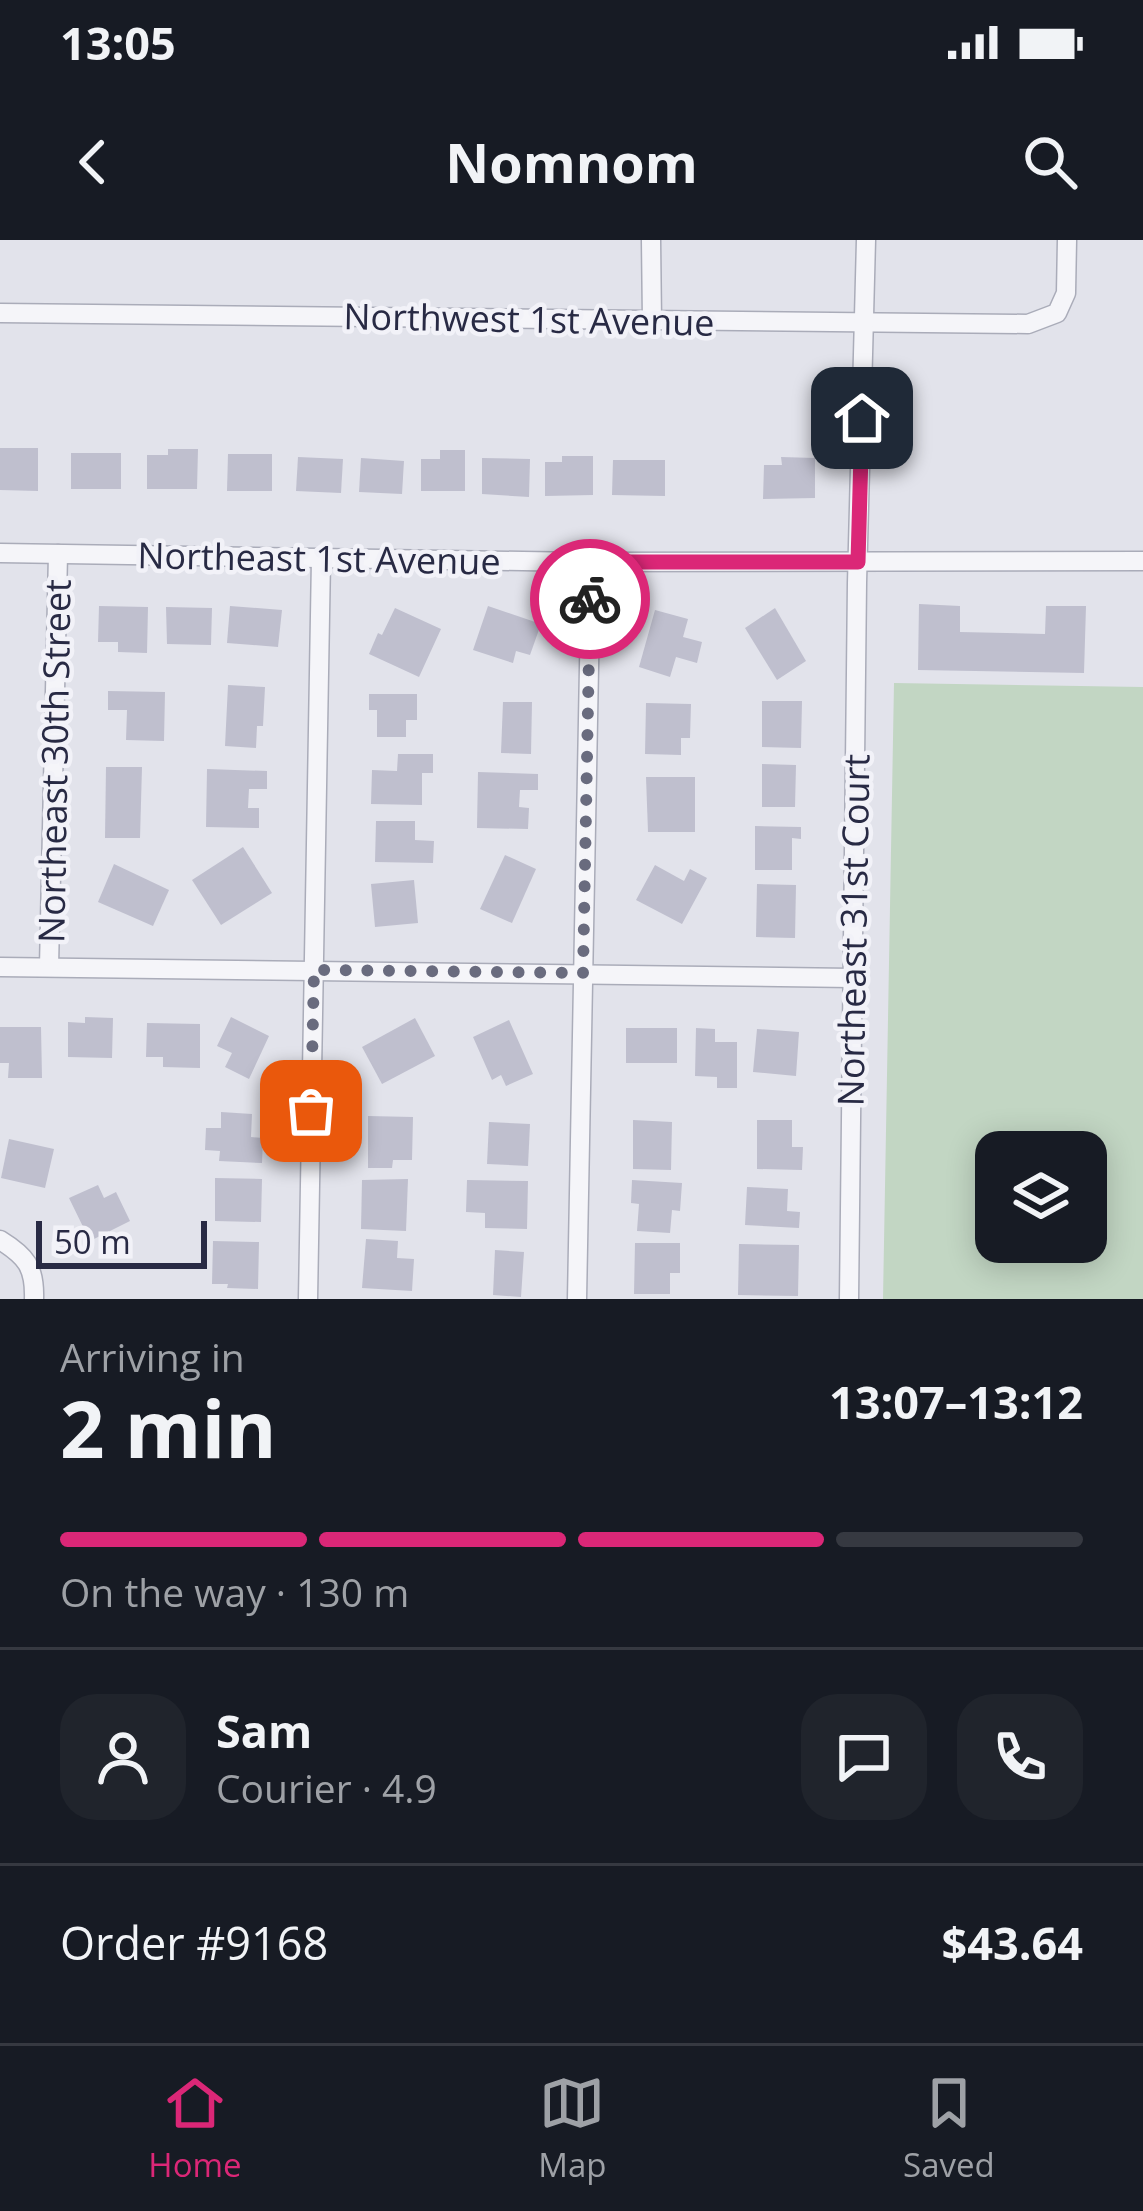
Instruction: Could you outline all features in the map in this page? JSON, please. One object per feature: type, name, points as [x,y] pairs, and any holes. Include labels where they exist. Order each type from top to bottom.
[{"type":"street","points":[[651,240],[652,321]]},
{"type":"street","name":"Northeast 31st Court","points":[[849,1299],[866,240]]},
{"type":"street","name":"Northwest 1st Avenue","points":[[0,314],[1028,324],[1057,313],[1066,293],[1067,240]]},
{"type":"street","name":"Northeast 1st Avenue","points":[[0,553],[591,562],[1143,561]]},
{"type":"street","name":"Northeast 30th Street","points":[[49,967],[58,554]]},
{"type":"street","points":[[308,1299],[321,559]]},
{"type":"street","points":[[577,1299],[591,562]]},
{"type":"street","points":[[0,967],[852,978]]},
{"type":"street","points":[[0,1240],[22,1253],[34,1279],[34,1299]]},
{"type":"green space","points":[[894,683],[1143,687],[1143,1299],[883,1299]]},
{"type":"building","points":[[0,448],[38,448],[38,491],[0,490]]},
{"type":"building","points":[[168,449],[198,449],[197,489],[147,489],[147,455],[168,455]]},
{"type":"building","points":[[440,450],[465,450],[465,491],[421,491],[421,459],[440,459]]},
{"type":"building","points":[[71,453],[121,453],[121,489],[71,489]]},
{"type":"building","points":[[228,454],[272,454],[272,491],[227,491]]},
{"type":"building","points":[[562,456],[593,456],[593,495],[545,496],[545,462],[562,462]]},
{"type":"building","points":[[298,457],[343,459],[341,493],[296,491]]},
{"type":"building","points":[[781,457],[815,458],[815,498],[763,499],[764,465],[782,465]]},
{"type":"building","points":[[361,458],[404,461],[402,494],[359,492]]},
{"type":"building","points":[[482,458],[530,459],[529,497],[482,494]]},
{"type":"building","points":[[613,460],[665,460],[665,496],[612,495]]},
{"type":"building","points":[[919,604],[960,606],[960,632],[1045,634],[1046,606],[1086,606],[1084,673],[918,670]]},
{"type":"building","points":[[99,606],[148,607],[147,653],[118,652],[118,642],[98,642]]},
{"type":"building","points":[[230,606],[282,610],[278,647],[227,643]]},
{"type":"building","points":[[488,606],[541,624],[530,655],[516,651],[513,663],[473,650]]},
{"type":"building","points":[[166,607],[212,608],[211,645],[167,644]]},
{"type":"building","points":[[395,608],[441,629],[419,677],[369,654]]},
{"type":"building","points":[[775,608],[806,661],[777,680],[745,628]]},
{"type":"building","points":[[655,610],[688,619],[683,637],[702,642],[697,663],[676,657],[670,677],[639,667]]},
{"type":"building","points":[[228,685],[265,687],[263,726],[257,726],[256,748],[225,746]]},
{"type":"building","points":[[108,691],[165,692],[164,741],[126,740],[127,710],[108,710]]},
{"type":"building","points":[[369,694],[417,694],[417,720],[406,720],[406,737],[377,737],[377,710],[369,710]]},
{"type":"building","points":[[762,701],[802,701],[801,748],[762,747]]},
{"type":"building","points":[[503,702],[532,702],[531,754],[501,753]]},
{"type":"building","points":[[646,703],[691,704],[690,738],[681,738],[681,755],[645,754]]},
{"type":"building","points":[[398,754],[433,754],[433,773],[422,773],[422,805],[371,804],[372,770],[397,771]]},
{"type":"building","points":[[762,764],[796,765],[795,807],[762,807]]},
{"type":"building","points":[[106,767],[142,767],[140,838],[105,838]]},
{"type":"building","points":[[207,769],[267,771],[267,789],[249,789],[248,808],[259,808],[259,828],[206,827]]},
{"type":"building","points":[[478,772],[538,774],[538,790],[520,790],[519,807],[529,808],[528,829],[477,828]]},
{"type":"building","points":[[646,777],[695,777],[695,832],[648,832]]},
{"type":"building","points":[[376,821],[415,821],[415,840],[434,841],[433,863],[375,862]]},
{"type":"building","points":[[755,826],[801,827],[801,839],[792,838],[792,870],[755,870]]},
{"type":"building","points":[[243,847],[272,893],[221,925],[192,880]]},
{"type":"building","points":[[505,855],[536,869],[512,923],[480,909]]},
{"type":"building","points":[[114,864],[169,890],[153,926],[98,902]]},
{"type":"building","points":[[655,865],[684,881],[690,869],[707,878],[682,924],[636,900]]},
{"type":"building","points":[[414,880],[418,923],[375,927],[371,884]]},
{"type":"building","points":[[757,884],[796,885],[795,938],[756,937]]},
{"type":"building","points":[[85,1017],[113,1018],[112,1058],[68,1057],[68,1022],[85,1023]]},
{"type":"building","points":[[231,1017],[269,1036],[249,1079],[225,1067],[232,1053],[217,1046]]},
{"type":"building","points":[[415,1018],[435,1056],[382,1084],[362,1047]]},
{"type":"building","points":[[509,1020],[533,1074],[506,1086],[501,1075],[492,1080],[473,1037]]},
{"type":"building","points":[[147,1023],[200,1024],[200,1068],[163,1067],[163,1057],[146,1057]]},
{"type":"building","points":[[0,1027],[41,1027],[42,1078],[8,1078],[9,1063],[0,1063]]},
{"type":"building","points":[[626,1028],[677,1028],[677,1063],[626,1063]]},
{"type":"building","points":[[696,1028],[715,1029],[715,1042],[737,1042],[737,1088],[717,1088],[717,1077],[695,1076]]},
{"type":"building","points":[[757,1029],[799,1032],[796,1076],[753,1072]]},
{"type":"building","points":[[221,1112],[252,1114],[251,1137],[263,1138],[262,1163],[219,1161],[220,1151],[205,1150],[206,1128],[221,1128]]},
{"type":"building","points":[[368,1116],[413,1117],[412,1160],[393,1160],[392,1168],[368,1168]]},
{"type":"building","points":[[633,1120],[672,1122],[671,1170],[633,1169]]},
{"type":"building","points":[[757,1120],[792,1120],[792,1147],[803,1147],[802,1170],[757,1169]]},
{"type":"building","points":[[489,1122],[530,1124],[528,1166],[487,1164]]},
{"type":"building","points":[[9,1139],[54,1149],[45,1188],[1,1178]]},
{"type":"building","points":[[215,1178],[262,1179],[261,1222],[215,1221]]},
{"type":"building","points":[[408,1179],[406,1231],[361,1229],[362,1180]]},
{"type":"building","points":[[467,1180],[528,1181],[527,1229],[485,1228],[485,1213],[466,1212]]},
{"type":"building","points":[[632,1180],[682,1183],[680,1211],[672,1210],[670,1233],[637,1231],[639,1204],[631,1203]]},
{"type":"building","points":[[98,1185],[104,1198],[116,1192],[130,1221],[90,1241],[69,1198]]},
{"type":"building","points":[[747,1187],[788,1189],[787,1211],[800,1212],[799,1228],[745,1225]]},
{"type":"building","points":[[366,1239],[398,1241],[397,1258],[414,1259],[412,1291],[362,1288]]},
{"type":"building","points":[[213,1241],[259,1242],[258,1289],[212,1284]]},
{"type":"building","points":[[635,1243],[680,1243],[680,1273],[670,1273],[670,1294],[634,1294]]},
{"type":"building","points":[[739,1244],[799,1245],[798,1296],[738,1295]]},
{"type":"building","points":[[495,1250],[524,1252],[521,1297],[493,1295]]},
{"type":"way so far","points":[[311,1111],[314,970],[583,973],[590,599]]},
{"type":"route","points":[[590,599],[591,562],[858,562],[862,418]]}]
